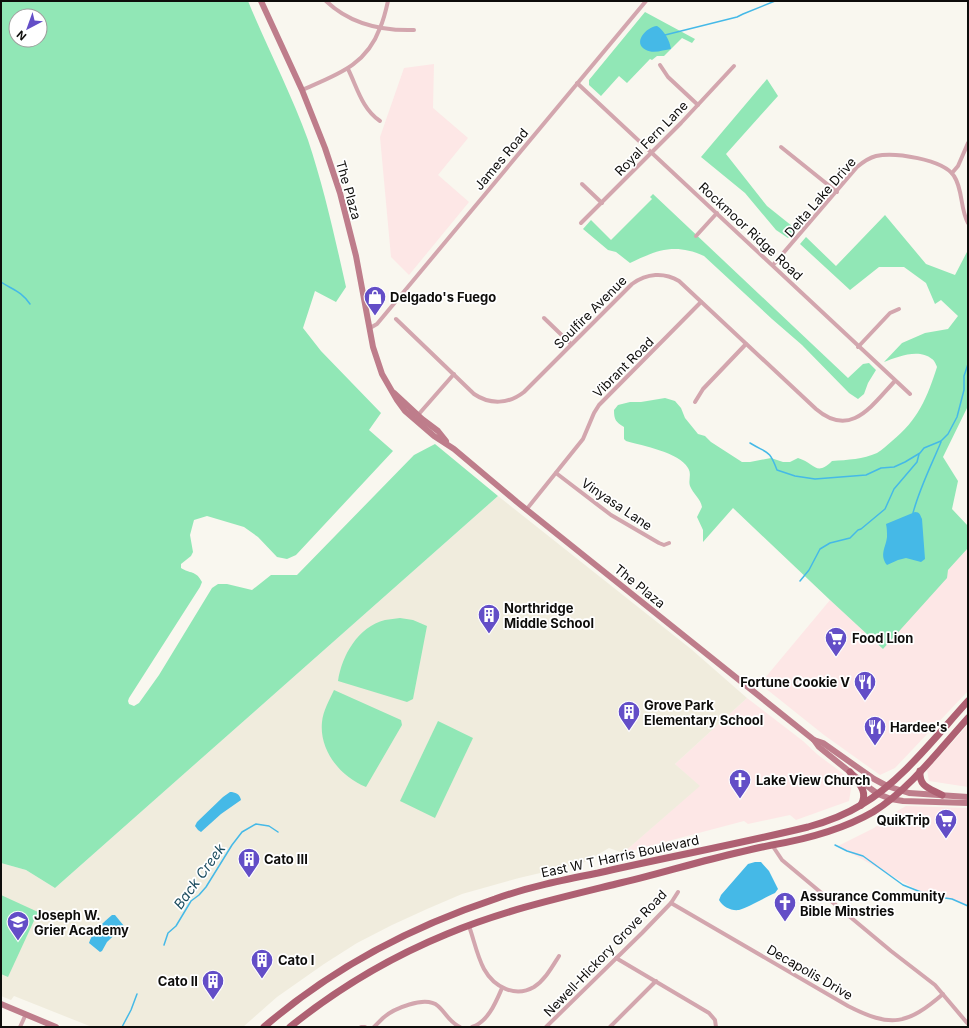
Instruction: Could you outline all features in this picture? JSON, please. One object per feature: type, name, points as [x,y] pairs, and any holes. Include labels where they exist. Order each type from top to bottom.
[{"type":"main road","name":"East W T Harris Boulevard","points":[[264,1027],[306,993],[347,967],[414,930],[472,907],[518,892],[564,880],[808,827],[835,818],[861,805],[878,794],[900,775],[968,701]]},
{"type":"main road","name":"East W T Harris Boulevard","points":[[290,1027],[339,991],[389,961],[430,941],[468,926],[529,906],[772,845],[816,836],[838,829],[864,816],[892,799],[920,771],[968,718]]},
{"type":"main road","points":[[920,771],[920,780],[922,783],[926,787],[942,795]]},
{"type":"main road","points":[[850,772],[864,792],[865,798],[861,805]]},
{"type":"street","name":"The Plaza","points":[[261,1],[318,128],[340,192],[356,256],[373,347],[378,365],[396,400],[414,419],[434,436],[454,449],[526,510],[814,740],[820,747],[878,794],[903,801],[968,804]]},
{"type":"street","points":[[326,1],[347,17],[364,24],[380,29],[396,31],[414,30]]},
{"type":"street","points":[[302,90],[348,69],[367,52],[380,29],[388,1]]},
{"type":"street","name":"James Road","points":[[370,328],[377,324],[646,1]]},
{"type":"street","points":[[660,65],[668,77],[698,105]]},
{"type":"street","name":"Royal Fern Lane","points":[[582,223],[652,153],[734,66]]},
{"type":"street","points":[[348,69],[367,109],[374,118],[380,121]]},
{"type":"street","name":"Rockmoor Ridge Road","points":[[577,83],[910,394]]},
{"type":"street","points":[[968,143],[958,166],[952,173],[958,183],[964,215],[968,223]]},
{"type":"street","points":[[781,147],[837,192]]},
{"type":"street","name":"Delta Lake Drive","points":[[773,266],[857,167],[863,162],[875,157],[893,155],[924,160],[946,168],[952,173]]},
{"type":"street","points":[[582,184],[602,203]]},
{"type":"street","points":[[696,236],[717,213]]},
{"type":"street","name":"Soulfire Avenue","points":[[396,319],[470,391],[482,398],[495,402],[508,400],[517,397],[524,392],[628,287],[644,277],[658,275],[667,276],[675,279],[816,409],[827,417],[836,420],[849,420],[861,416],[895,381]]},
{"type":"street","name":"Vibrant Road","points":[[526,510],[583,439],[599,405],[701,302]]},
{"type":"street","points":[[858,347],[890,313],[899,309]]},
{"type":"street","points":[[544,318],[571,344]]},
{"type":"street","points":[[695,402],[703,389],[746,344]]},
{"type":"street","points":[[418,415],[454,374]]},
{"type":"street","name":"The Plaza","points":[[392,392],[438,431],[454,449]]},
{"type":"street","name":"Vinyasa Lane","points":[[556,473],[611,515],[664,545],[669,543]]},
{"type":"street","name":"The Plaza","points":[[814,740],[823,743],[874,779],[900,791],[968,797]]},
{"type":"street","points":[[772,845],[782,860],[891,951],[936,986],[968,1024]]},
{"type":"street","name":"Newell-Hickory Grove Road","points":[[546,1027],[616,958],[678,892]]},
{"type":"street","name":"Decapolis Drive","points":[[670,902],[871,1017],[893,1021],[906,1019],[927,1008],[943,994]]},
{"type":"street","points":[[468,926],[484,969],[491,979],[502,988],[517,992],[534,986],[547,974],[559,956]]},
{"type":"street","points":[[616,958],[709,1013],[715,1020],[716,1027]]},
{"type":"street","points":[[610,1027],[656,981]]},
{"type":"street","points":[[472,1027],[478,1025],[484,1020],[502,988]]},
{"type":"street","points":[[374,1027],[384,1017],[393,1012],[415,1003],[429,1002],[438,1006],[449,1020],[460,1027]]},
{"type":"street","points":[[1,1004],[56,1027]]},
{"type":"street","points":[[20,1027],[26,1014]]},
{"type":"shaded area","points":[[434,64],[433,108],[468,138],[438,175],[469,202],[409,275],[391,257],[380,137],[404,68]]},
{"type":"shaded area","points":[[498,496],[691,649],[747,698],[675,764],[700,786],[623,853],[609,848],[583,863],[519,878],[462,894],[392,925],[357,943],[324,964],[277,997],[243,1027],[92,1027],[14,996],[11,1000],[1,996],[1,863],[26,870],[55,888]]},
{"type":"shaded area","points":[[968,548],[968,691],[895,768],[880,775],[824,735],[760,684],[830,600],[883,649]]},
{"type":"shaded area","points":[[747,698],[803,741],[852,783],[849,801],[796,820],[790,815],[748,824],[744,821],[623,853],[699,786],[675,764]]},
{"type":"shaded area","points":[[968,725],[968,787],[929,781],[927,770]]},
{"type":"shaded area","points":[[906,806],[968,808],[968,905],[940,896],[921,892],[838,846],[874,828]]},
{"type":"green space","points":[[1,1],[248,1],[308,140],[324,195],[346,287],[336,302],[315,291],[303,328],[321,351],[381,413],[369,430],[393,451],[296,555],[287,559],[277,557],[258,537],[244,527],[207,516],[194,520],[190,535],[193,552],[191,556],[181,564],[181,568],[195,574],[202,582],[129,698],[129,704],[134,706],[139,703],[159,675],[212,588],[218,584],[227,584],[252,590],[271,575],[297,575],[414,455],[435,444],[498,496],[55,888],[26,870],[1,863]]},
{"type":"green space","points":[[645,12],[695,39],[692,43],[682,38],[664,56],[657,56],[652,60],[650,59],[627,83],[619,76],[601,96],[589,85],[589,80]]},
{"type":"green space","points":[[767,79],[778,96],[726,154],[767,206],[797,230],[788,238],[776,230],[745,193],[701,157]]},
{"type":"green space","points":[[653,194],[848,378],[863,364],[869,363],[876,370],[868,383],[864,394],[858,399],[849,393],[802,345],[704,256],[694,252],[675,249],[658,252],[630,263],[616,252],[608,250],[583,229],[591,220],[611,240],[652,199],[650,197]]},
{"type":"green space","points":[[885,215],[926,264],[955,275],[968,250],[968,406],[943,457],[958,481],[952,509],[968,526],[968,548],[948,570],[947,578],[883,649],[733,508],[703,542],[703,530],[697,517],[702,507],[700,501],[690,486],[690,472],[688,468],[677,458],[660,450],[626,441],[624,439],[624,427],[616,420],[614,410],[618,405],[630,402],[641,402],[665,398],[675,401],[681,408],[685,418],[698,434],[705,436],[711,442],[742,462],[771,458],[783,462],[790,462],[798,458],[815,467],[822,468],[827,466],[832,461],[861,458],[879,452],[901,433],[915,417],[929,389],[937,367],[933,360],[921,354],[908,354],[884,362],[902,343],[925,333],[948,329],[958,316],[941,300],[935,304],[926,283],[904,267],[879,267],[850,290],[800,244],[806,237],[836,266]]},
{"type":"green space","points":[[400,618],[413,620],[427,626],[413,699],[407,702],[338,681],[343,661],[353,643],[359,636],[375,624],[385,620]]},
{"type":"green space","points":[[334,690],[401,720],[402,725],[366,787],[357,783],[340,770],[328,753],[324,743],[322,722],[326,706]]},
{"type":"green space","points":[[438,721],[473,738],[435,818],[400,801]]},
{"type":"green space","points":[[1,895],[38,912],[8,977],[1,974]]},
{"type":"water","points":[[657,26],[666,36],[671,49],[652,52],[642,47],[640,40],[642,36],[649,29]]},
{"type":"water","points":[[915,512],[919,513],[922,519],[925,559],[921,562],[906,558],[887,565],[883,558],[887,537],[886,524]]},
{"type":"water","points":[[230,792],[234,792],[240,796],[241,800],[221,814],[201,832],[198,830],[195,826],[197,822]]},
{"type":"water","points":[[761,862],[769,871],[778,889],[775,893],[742,909],[733,910],[725,907],[719,900],[721,895],[748,864]]},
{"type":"water","points":[[112,915],[115,915],[124,926],[107,942],[100,952],[89,943],[95,931]]},
{"type":"waterway","points":[[665,35],[737,17],[775,1]]},
{"type":"waterway","points":[[1,282],[20,293],[30,304]]},
{"type":"waterway","points":[[750,443],[770,455],[777,470],[795,476],[815,479],[866,475],[881,468],[894,467],[920,453],[924,448],[941,441],[948,434],[957,417],[964,390],[964,376],[968,364]]},
{"type":"waterway","points":[[913,513],[922,485],[941,442]]},
{"type":"waterway","points":[[800,581],[809,570],[820,549],[830,543],[850,538],[885,509],[894,489],[917,462],[919,454]]},
{"type":"waterway","name":"Back Creek","points":[[164,945],[168,933],[176,926],[191,901],[206,887],[232,845],[242,832],[256,824],[269,826],[278,832]]},
{"type":"waterway","points":[[835,845],[863,856],[903,885],[931,896],[952,899],[968,906]]},
{"type":"waterway","name":"Back Creek","points":[[122,1027],[137,994]]},
{"type":"place","name":"Delgado's Fuego","points":[[375,316]]},
{"type":"place","name":"Northridge Middle School","points":[[489,634]]},
{"type":"place","name":"Food Lion","points":[[836,658]]},
{"type":"place","name":"Fortune Cookie V","points":[[865,702]]},
{"type":"place","name":"Grove Park Elementary School","points":[[629,732]]},
{"type":"place","name":"Hardee's","points":[[875,746]]},
{"type":"place","name":"Lake View Church","points":[[740,800]]},
{"type":"place","name":"QuikTrip","points":[[946,840]]},
{"type":"place","name":"Cato III","points":[[249,878]]},
{"type":"place","name":"Assurance Community Bible Minstries","points":[[785,922]]},
{"type":"place","name":"Joseph W. Grier Academy","points":[[18,942]]},
{"type":"place","name":"Cato I","points":[[262,980]]},
{"type":"place","name":"Cato II","points":[[213,1000]]}]
